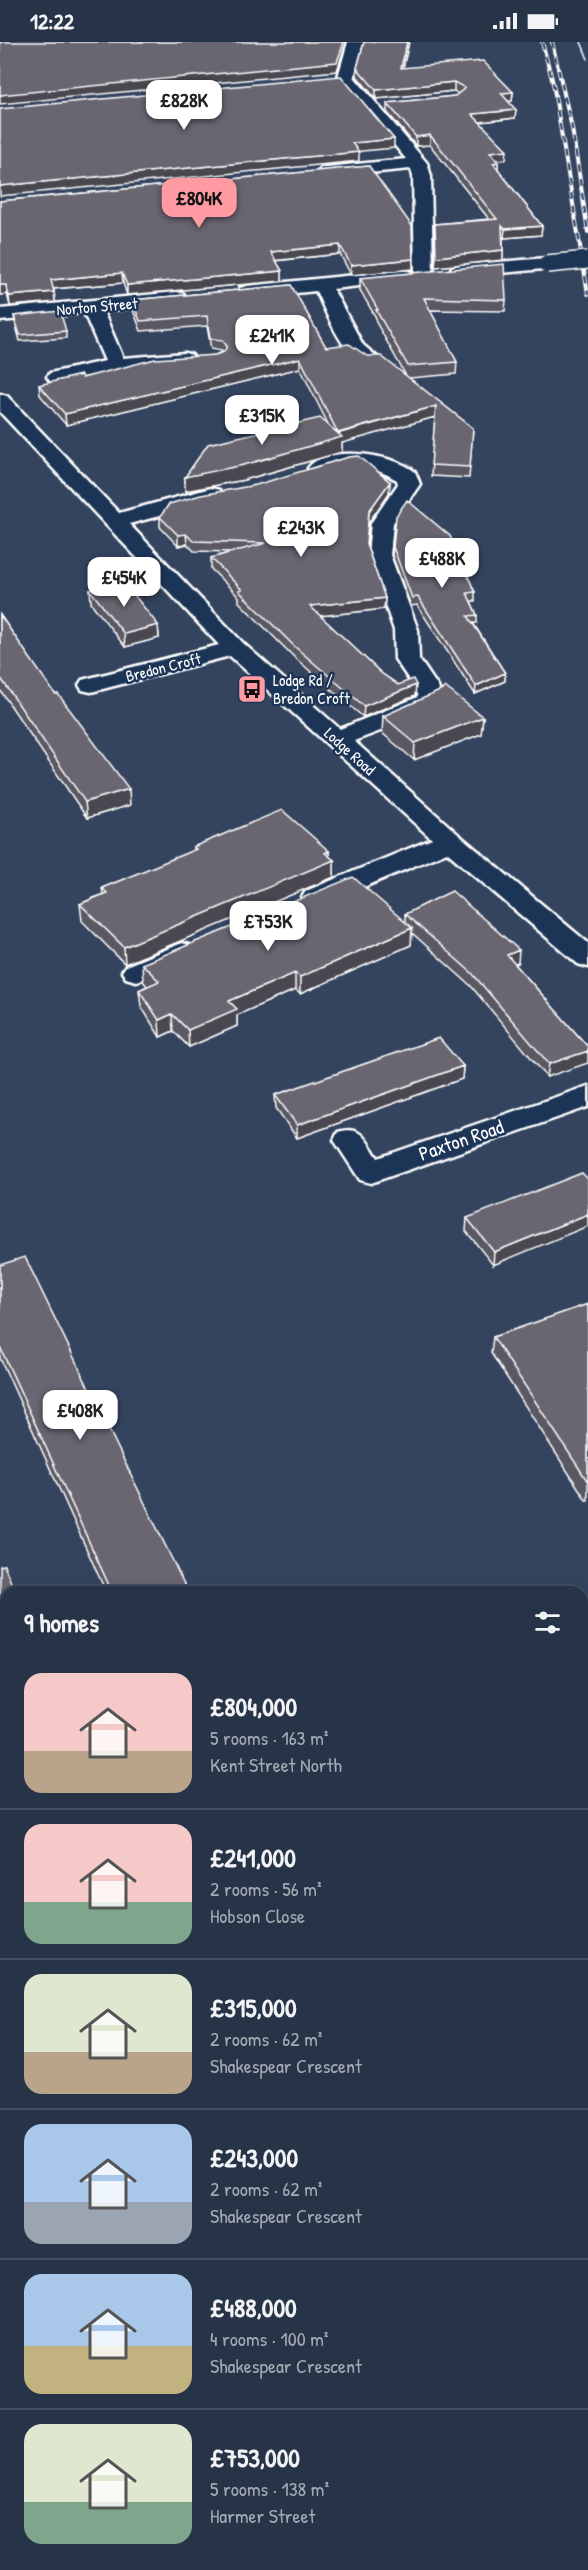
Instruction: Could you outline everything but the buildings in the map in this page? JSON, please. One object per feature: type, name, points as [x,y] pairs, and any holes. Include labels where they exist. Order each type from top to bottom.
[{"type":"street","points":[[356,42],[340,78],[371,106],[418,163],[422,176],[424,274]]},
{"type":"street","points":[[371,106],[395,104]]},
{"type":"street","points":[[310,174],[418,163]]},
{"type":"street","points":[[230,294],[588,260]]},
{"type":"street","points":[[322,285],[355,348],[372,361]]},
{"type":"street","name":"Norton Street","points":[[0,315],[195,297]]},
{"type":"street","points":[[91,306],[116,365]]},
{"type":"street","points":[[57,377],[116,365],[204,358]]},
{"type":"street","name":"Lodge Road","points":[[0,400],[235,648],[450,841],[588,958]]},
{"type":"street","points":[[299,474],[333,462],[364,458],[377,460],[406,476],[409,484],[382,523],[379,555],[406,630],[408,659],[426,687],[431,700],[395,717],[336,739]]},
{"type":"street","points":[[114,521],[198,497],[228,492]]},
{"type":"street","name":"Bredon Croft","points":[[91,685],[235,648]]},
{"type":"street","points":[[287,909],[450,841]]},
{"type":"street","points":[[136,972],[201,945]]},
{"type":"street","name":"Paxton Road","points":[[349,1140],[371,1172],[588,1096]]},
{"type":"tram line","points":[[581,42],[588,59]]},
{"type":"railway","points":[[542,42],[553,83],[588,294]]},
{"type":"railway","points":[[552,42],[572,128],[588,232]]},
{"type":"place","name":"Lodge Rd / Bredon Croft","points":[[252,689]]}]
